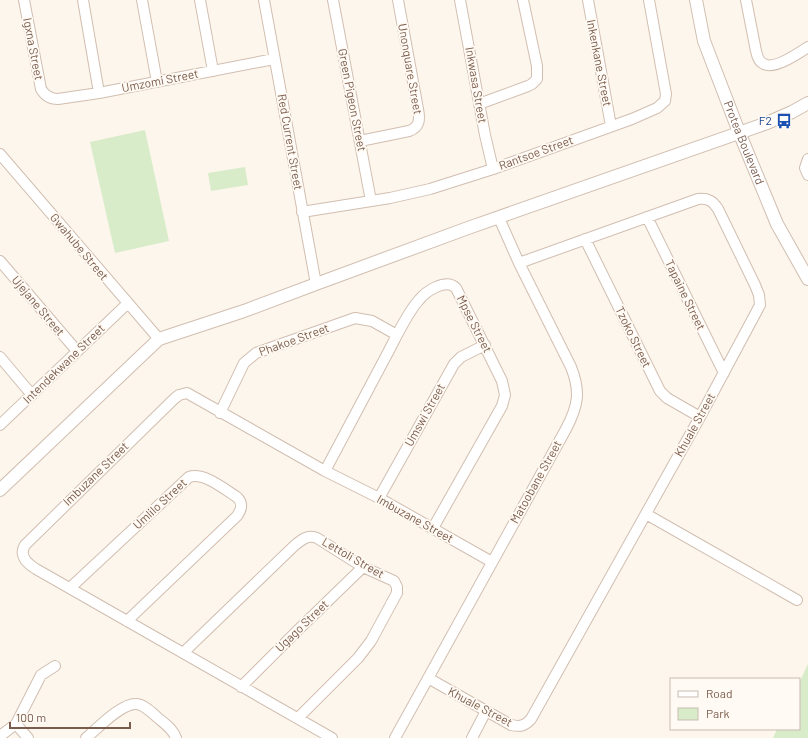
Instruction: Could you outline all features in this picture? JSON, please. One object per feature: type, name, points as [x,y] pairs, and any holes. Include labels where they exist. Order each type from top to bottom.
[{"type":"street","name":"Igxna Street","points":[[24,0],[41,89],[46,96]]},
{"type":"street","points":[[82,0],[99,93]]},
{"type":"street","points":[[142,0],[157,82]]},
{"type":"street","points":[[200,0],[213,71]]},
{"type":"street","name":"Red Current Street","points":[[264,0],[316,284]]},
{"type":"street","name":"Green Pigeon Street","points":[[333,0],[371,201]]},
{"type":"street","name":"Unonquare Street","points":[[360,141],[409,131],[416,128],[419,121],[398,0]]},
{"type":"street","name":"Inkwasa Street","points":[[460,0],[489,156],[493,169]]},
{"type":"street","points":[[479,104],[532,84],[537,79],[537,66],[523,0]]},
{"type":"street","name":"Inkenkane Street","points":[[588,0],[611,126]]},
{"type":"street","name":"Rantsoe Street","points":[[302,212],[371,201],[430,189],[493,169],[657,108],[664,103],[666,94],[649,0]]},
{"type":"street","name":"Protea Boulevard","points":[[696,0],[704,42],[739,132],[779,228],[808,279]]},
{"type":"street","points":[[746,0],[756,51],[762,64],[778,64],[808,47]]},
{"type":"street","name":"Umzomi Street","points":[[46,96],[58,99],[99,93],[274,59]]},
{"type":"street","points":[[0,490],[159,339],[244,311],[783,117],[808,103]]},
{"type":"street","name":"Gwahube Street","points":[[0,154],[127,304],[159,339]]},
{"type":"street","points":[[808,159],[805,168],[808,175]]},
{"type":"street","name":"Khuale Street","points":[[428,678],[512,725],[525,725],[531,720],[724,373],[758,309],[760,300],[755,285],[716,205],[703,198],[519,263]]},
{"type":"street","name":"Tapaine Street","points":[[647,217],[724,373]]},
{"type":"street","name":"Matoobane Street","points":[[395,738],[571,420],[578,395],[575,378],[571,367],[519,263],[499,218]]},
{"type":"street","name":"Tzoko Street","points":[[585,239],[660,391],[667,398],[700,417]]},
{"type":"street","name":"Ujejane Street","points":[[0,260],[77,351]]},
{"type":"street","name":"Mpse Street","points":[[326,471],[397,335],[419,299],[429,291],[441,286],[451,285],[456,288],[485,345],[502,381],[505,399],[433,528]]},
{"type":"street","name":"Intendekwane Street","points":[[0,425],[127,304]]},
{"type":"street","name":"Phakoe Street","points":[[220,412],[244,363],[256,353],[355,318],[372,321],[397,335]]},
{"type":"street","name":"Umswi Street","points":[[379,498],[454,364],[461,357],[485,345]]},
{"type":"street","points":[[0,357],[32,395]]},
{"type":"street","name":"Imbuzane Street","points":[[332,738],[241,687],[184,652],[36,569],[26,562],[22,552],[25,545],[179,395],[187,393],[326,471],[379,498],[492,562]]},
{"type":"street","name":"Umlilo Street","points":[[70,588],[189,477],[194,475],[203,476],[237,497],[241,506],[237,516],[127,621]]},
{"type":"street","points":[[646,514],[797,600]]},
{"type":"street","name":"Lettoli Street","points":[[184,652],[294,546],[305,538],[314,536],[364,567],[394,581],[397,587],[397,593],[370,641],[358,658],[298,718]]},
{"type":"street","name":"Ugago Street","points":[[241,687],[364,567]]},
{"type":"street","points":[[0,736],[16,724],[41,675],[55,666]]},
{"type":"street","points":[[86,738],[115,713],[132,704],[138,704],[148,710],[173,730],[176,738]]},
{"type":"street","points":[[472,738],[486,711]]},
{"type":"street","points":[[16,724],[28,738]]},
{"type":"green space","points":[[145,130],[169,241],[115,253],[90,142]]},
{"type":"green space","points":[[245,167],[248,185],[211,191],[208,173]]},
{"type":"green space","points":[[808,664],[808,738],[773,738],[777,730],[800,730],[800,681]]},
{"type":"place","name":"F2","points":[[784,121]]}]
